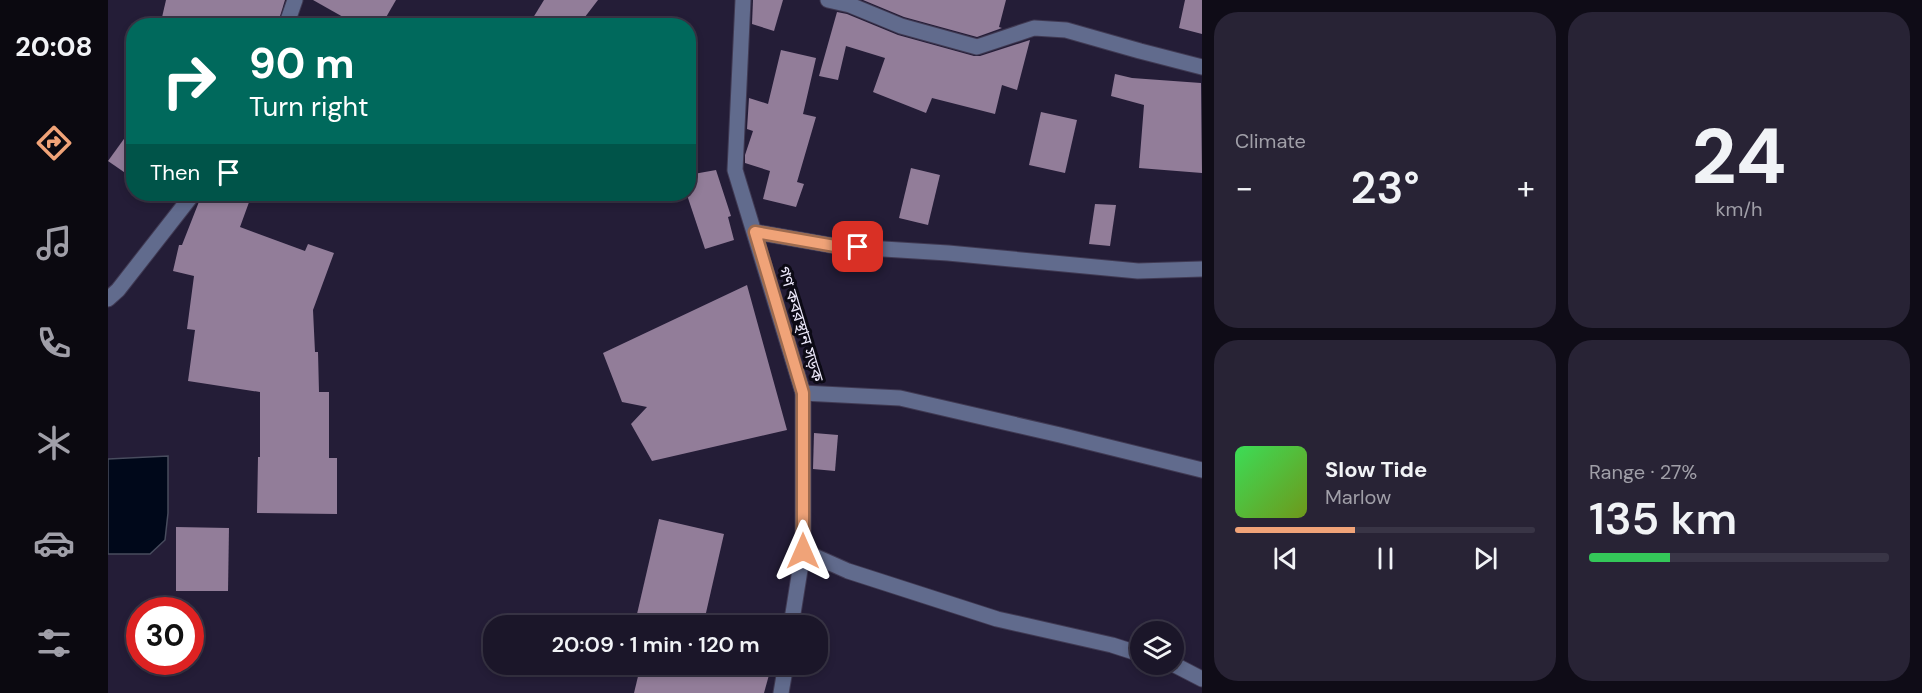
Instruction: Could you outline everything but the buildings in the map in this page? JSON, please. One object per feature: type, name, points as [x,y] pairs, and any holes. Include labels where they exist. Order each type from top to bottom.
[{"type":"street","points":[[289,18],[295,0]]},
{"type":"street","name":"গণ কবরস্থান সড়ক","points":[[743,0],[735,170],[803,393],[803,551],[793,615]]},
{"type":"street","points":[[828,0],[850,5],[901,26],[977,47],[1034,28],[1066,30],[1202,67]]},
{"type":"street","points":[[108,299],[118,290],[188,201]]},
{"type":"street","points":[[755,232],[835,246],[948,253],[1138,271],[1202,270]]},
{"type":"street","points":[[803,393],[900,398],[1202,470]]},
{"type":"street","points":[[803,551],[849,571],[997,620],[1130,651]]},
{"type":"street","points":[[1184,670],[1202,679]]},
{"type":"street","points":[[781,693],[784,675]]},
{"type":"water","points":[[168,456],[168,513],[165,540],[150,554],[108,554],[108,459]]},
{"type":"route","points":[[803,551],[803,393],[755,232],[835,246],[858,247]]}]
